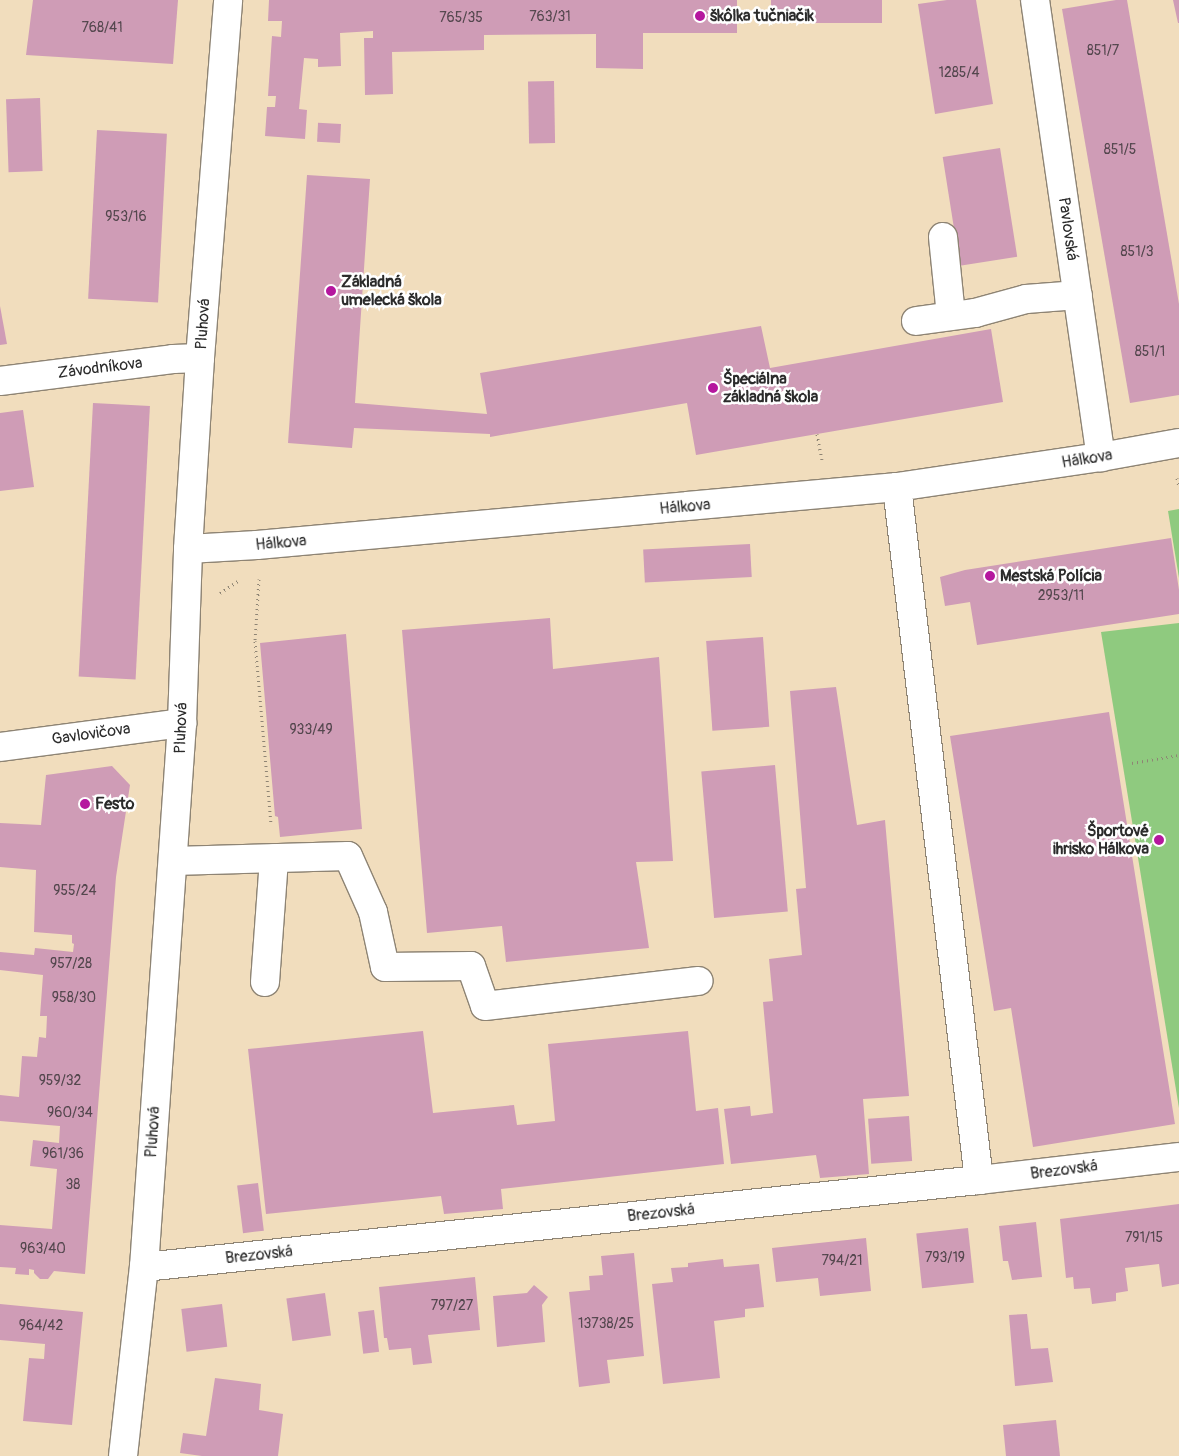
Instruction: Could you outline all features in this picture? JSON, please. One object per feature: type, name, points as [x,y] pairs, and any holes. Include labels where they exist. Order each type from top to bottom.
[{"type":"street","name":"Pluhová","points":[[123,1456],[144,1267],[182,723],[188,549],[200,358],[228,0]]},
{"type":"street","name":"Pavlovská","points":[[1035,0],[1101,458]]},
{"type":"street","points":[[943,238],[952,316]]},
{"type":"street","points":[[916,321],[975,313],[1026,299],[1078,295]]},
{"type":"street","name":"Závodníkova","points":[[0,381],[173,359],[200,358]]},
{"type":"street","name":"Hálkova","points":[[188,549],[257,545],[897,487],[1101,458],[1179,443]]},
{"type":"street","points":[[897,487],[979,1180]]},
{"type":"street","name":"Gavlovičova","points":[[0,747],[182,723]]},
{"type":"street","points":[[173,861],[348,856],[374,912],[385,967],[470,966],[485,1006],[699,980]]},
{"type":"street","points":[[265,982],[274,858]]},
{"type":"street","name":"Brezovská","points":[[144,1267],[979,1180],[1179,1157]]},
{"type":"path","points":[[817,434],[822,463]]},
{"type":"path","points":[[1176,474],[1179,487]]},
{"type":"path","points":[[259,579],[255,641],[274,858]]},
{"type":"path","points":[[1132,763],[1179,755]]},
{"type":"green space","points":[[1179,509],[1179,578],[1168,511]]},
{"type":"green space","points":[[1179,623],[1179,1108],[1101,632]]},
{"type":"building","points":[[33,0],[178,0],[173,64],[26,55]]},
{"type":"building","points":[[269,0],[737,0],[737,33],[643,33],[643,69],[596,68],[596,34],[484,35],[484,50],[392,52],[393,94],[365,95],[364,38],[373,38],[373,31],[340,33],[341,66],[318,67],[318,59],[304,58],[299,109],[307,110],[305,139],[265,136],[267,107],[275,107],[276,96],[268,96],[272,36],[281,37],[282,21],[268,21]]},
{"type":"building","points":[[771,0],[882,0],[882,23],[771,23]]},
{"type":"building","points":[[947,0],[976,0],[993,104],[935,114],[918,4]]},
{"type":"building","points":[[1116,0],[1127,0],[1179,304],[1179,395],[1130,403],[1062,9]]},
{"type":"building","points":[[1173,0],[1179,0],[1179,23],[1178,23]]},
{"type":"building","points":[[528,81],[554,81],[555,143],[529,143]]},
{"type":"building","points":[[40,98],[43,171],[9,172],[6,99]]},
{"type":"building","points":[[318,123],[341,124],[340,143],[317,142]]},
{"type":"building","points":[[97,130],[167,134],[158,302],[88,299]]},
{"type":"building","points":[[1000,148],[1017,257],[960,266],[943,157]]},
{"type":"building","points":[[307,175],[370,179],[355,403],[487,414],[480,373],[761,326],[770,368],[991,329],[1003,402],[696,455],[687,403],[490,437],[490,434],[354,428],[352,448],[288,443]]},
{"type":"building","points":[[0,306],[7,344],[0,345]]},
{"type":"building","points":[[93,403],[150,406],[136,680],[79,677]]},
{"type":"building","points":[[23,410],[34,487],[0,491],[0,413]]},
{"type":"building","points":[[1171,538],[1179,590],[1179,614],[977,645],[970,602],[945,606],[940,577],[965,570]]},
{"type":"building","points":[[750,544],[752,577],[645,583],[643,550]]},
{"type":"building","points":[[550,618],[553,669],[659,657],[673,861],[636,862],[649,948],[506,962],[502,926],[427,933],[402,630]]},
{"type":"building","points":[[346,634],[362,829],[280,837],[278,817],[275,816],[260,643]]},
{"type":"building","points":[[763,637],[769,727],[712,731],[706,641]]},
{"type":"building","points":[[836,687],[857,825],[885,820],[909,1096],[863,1099],[869,1174],[820,1178],[816,1155],[731,1164],[724,1109],[750,1106],[751,1116],[773,1113],[763,1002],[773,1001],[769,959],[802,955],[796,889],[806,888],[790,691]]},
{"type":"building","points":[[1109,712],[1175,1124],[1033,1147],[1011,1008],[994,1011],[950,736]]},
{"type":"building","points":[[775,765],[788,911],[714,918],[701,771]]},
{"type":"building","points":[[112,766],[130,785],[116,877],[85,1274],[54,1271],[48,1279],[40,1279],[34,1273],[34,1270],[29,1269],[29,1275],[15,1274],[16,1268],[0,1267],[0,1225],[52,1229],[57,1169],[30,1166],[33,1140],[59,1143],[60,1126],[0,1121],[0,1095],[19,1097],[22,1056],[37,1057],[39,1037],[46,1038],[47,1016],[40,1016],[43,975],[0,970],[0,952],[34,955],[35,948],[73,952],[74,944],[72,943],[72,935],[34,932],[36,870],[0,867],[0,823],[41,825],[46,775]]},
{"type":"building","points":[[423,1031],[433,1113],[514,1105],[517,1125],[555,1121],[548,1044],[688,1031],[696,1111],[718,1108],[724,1164],[501,1189],[503,1209],[444,1214],[441,1196],[266,1214],[248,1049]]},
{"type":"building","points":[[909,1116],[912,1161],[871,1164],[868,1119]]},
{"type":"building","points":[[258,1183],[264,1231],[243,1233],[237,1186]]},
{"type":"building","points":[[1179,1204],[1179,1284],[1162,1287],[1159,1264],[1125,1268],[1128,1291],[1116,1293],[1116,1301],[1092,1304],[1090,1288],[1074,1289],[1073,1277],[1066,1278],[1060,1219]]},
{"type":"building","points":[[1036,1222],[1042,1277],[1012,1280],[1008,1261],[1003,1261],[999,1226]]},
{"type":"building","points":[[968,1228],[974,1283],[922,1288],[916,1233]]},
{"type":"building","points":[[866,1238],[871,1291],[820,1296],[818,1278],[776,1282],[772,1248]]},
{"type":"building","points":[[634,1253],[644,1356],[607,1360],[610,1383],[579,1387],[569,1292],[590,1290],[589,1276],[603,1275],[601,1256]]},
{"type":"building","points":[[723,1259],[724,1267],[759,1264],[764,1307],[745,1309],[745,1317],[714,1321],[720,1378],[663,1384],[652,1284],[673,1282],[671,1268],[688,1267],[688,1263]]},
{"type":"building","points":[[475,1277],[480,1330],[428,1335],[432,1363],[413,1365],[411,1348],[389,1350],[387,1338],[384,1338],[379,1287]]},
{"type":"building","points":[[534,1285],[548,1297],[542,1305],[545,1342],[497,1347],[493,1296],[527,1293]]},
{"type":"building","points":[[325,1293],[331,1336],[292,1341],[286,1298]]},
{"type":"building","points":[[0,1304],[83,1312],[72,1425],[23,1421],[29,1358],[44,1359],[45,1344],[0,1340]]},
{"type":"building","points":[[222,1304],[227,1347],[187,1352],[181,1309]]},
{"type":"building","points":[[374,1310],[379,1352],[363,1354],[358,1312]]},
{"type":"building","points":[[1027,1314],[1031,1349],[1048,1348],[1053,1382],[1015,1386],[1009,1315]]},
{"type":"building","points":[[215,1378],[261,1384],[259,1410],[283,1414],[278,1456],[202,1456],[180,1453],[183,1433],[206,1436]]},
{"type":"building","points":[[1056,1420],[1060,1456],[1006,1456],[1003,1425]]},
{"type":"place","name":"škôlka tučniačik","points":[[700,16]]},
{"type":"place","name":"Základná umelecká škola","points":[[331,291]]},
{"type":"place","name":"Špeciálna základná škola","points":[[713,388]]},
{"type":"place","name":"Mestská Polícia","points":[[990,576]]},
{"type":"place","name":"Festo","points":[[85,804]]},
{"type":"place","name":"Športové ihrisko Hálkova","points":[[1159,840]]}]
